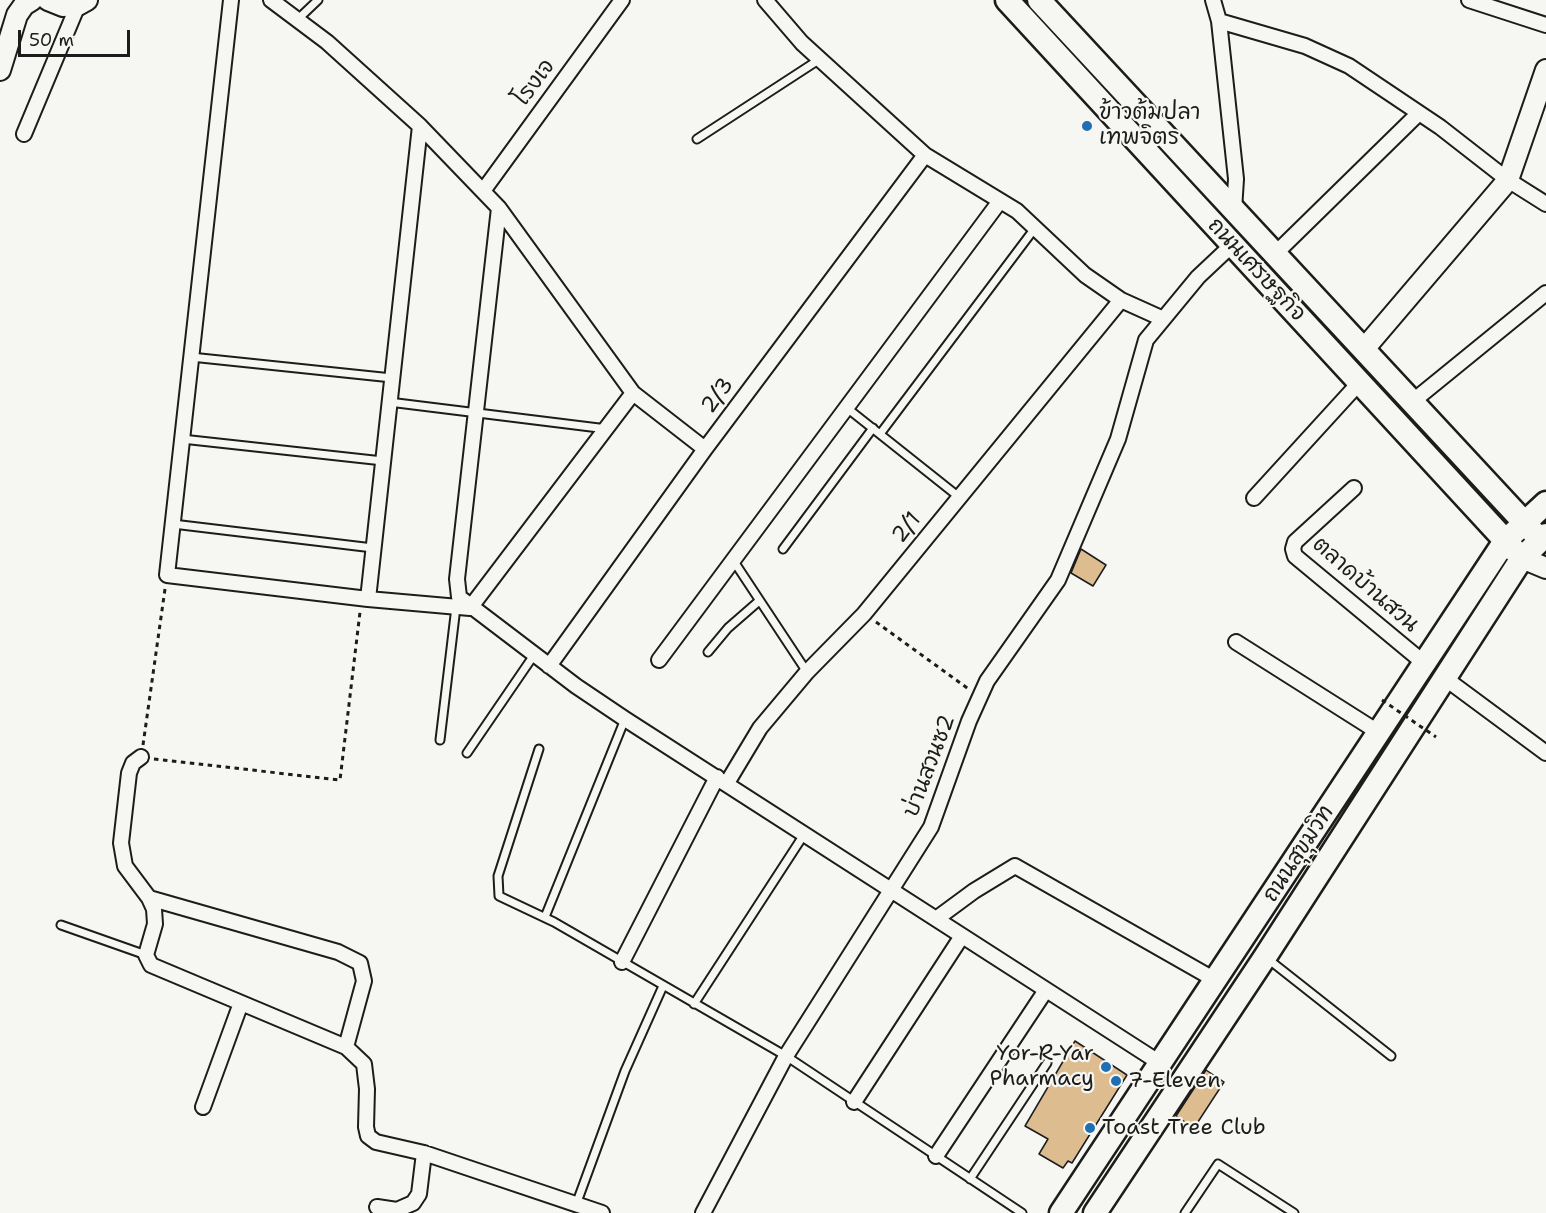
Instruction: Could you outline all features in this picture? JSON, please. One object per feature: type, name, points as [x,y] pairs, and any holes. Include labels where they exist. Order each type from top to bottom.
[{"type":"main road","name":"ถนนเศรษฐกิจ","points":[[1007,0],[1522,558]]},
{"type":"main road","name":"ถนนเศรษฐกิจ","points":[[1039,0],[1524,521],[1544,546]]},
{"type":"main road","name":"ถนนสุขุมวิท","points":[[1061,1213],[1217,981],[1505,541],[1546,503]]},
{"type":"main road","name":"ถนนสุขุมวิท","points":[[1095,1213],[1265,957],[1522,558],[1544,546]]},
{"type":"street","points":[[0,70],[17,15],[24,5],[32,0]]},
{"type":"street","points":[[48,0],[63,6],[82,3]]},
{"type":"street","points":[[231,0],[167,575],[365,599],[463,608],[625,719],[1160,1063]]},
{"type":"street","points":[[271,0],[327,42],[420,126],[483,191],[499,208],[633,393],[705,449]]},
{"type":"street","name":"โรงเจ","points":[[483,191],[622,0]]},
{"type":"street","points":[[765,0],[820,59],[925,155],[1000,201],[1035,228],[1085,275],[1121,300],[1161,318]]},
{"type":"street","points":[[1213,0],[1220,21],[1236,179],[1234,210]]},
{"type":"street","points":[[1469,0],[1546,25]]},
{"type":"street","points":[[24,134],[82,3]]},
{"type":"street","points":[[1220,21],[1305,46],[1340,62],[1419,113],[1508,180],[1546,204]]},
{"type":"street","points":[[1364,349],[1508,180],[1546,70]]},
{"type":"street","points":[[1275,254],[1419,113]]},
{"type":"street","points":[[365,599],[373,548],[420,126]]},
{"type":"street","name":"2/3","points":[[549,666],[705,449],[925,155]]},
{"type":"street","points":[[659,660],[1000,201]]},
{"type":"street","points":[[463,608],[457,579],[499,208]]},
{"type":"street","name":"บ่านสวนซ2","points":[[703,1213],[786,1056],[931,827],[987,681],[1058,580],[1118,439],[1146,340],[1161,318],[1232,244]]},
{"type":"street","points":[[1413,402],[1546,292]]},
{"type":"street","name":"2/1","points":[[622,962],[722,780],[760,728],[807,672],[864,614],[1121,300]]},
{"type":"street","points":[[1254,498],[1359,383]]},
{"type":"street","points":[[463,608],[607,429],[633,393]]},
{"type":"street","name":"ตลาดบ้านสวน","points":[[1354,488],[1295,542],[1293,549],[1295,556],[1424,663]]},
{"type":"street","points":[[1522,558],[1546,568]]},
{"type":"street","points":[[1236,642],[1378,732]]},
{"type":"street","points":[[1446,679],[1546,753]]},
{"type":"street","points":[[141,757],[133,763],[129,772],[121,843],[125,866],[149,898],[155,924],[146,956],[151,965],[346,1047],[364,1064],[368,1136],[376,1142],[394,1148],[424,1153],[577,1202],[602,1213]]},
{"type":"street","points":[[936,920],[974,891],[1014,866],[1217,981]]},
{"type":"street","points":[[149,898],[338,952],[360,963],[364,981],[346,1047]]},
{"type":"street","points":[[854,1102],[962,936]]},
{"type":"street","points":[[936,1156],[1046,990]]},
{"type":"street","points":[[202,1107],[241,1003]]},
{"type":"street","points":[[377,1207],[398,1209],[413,1203],[419,1194],[424,1153]]},
{"type":"lane","points":[[297,20],[318,0]]},
{"type":"lane","points":[[697,139],[820,59]]},
{"type":"lane","points":[[880,434],[1035,228]]},
{"type":"lane","points":[[191,357],[392,378]]},
{"type":"lane","points":[[389,402],[607,429]]},
{"type":"lane","points":[[847,408],[959,497]]},
{"type":"lane","points":[[783,549],[873,428]]},
{"type":"lane","points":[[183,439],[382,461]]},
{"type":"lane","points":[[173,524],[373,548]]},
{"type":"lane","points":[[733,560],[807,672]]},
{"type":"lane","points":[[708,652],[728,628],[759,601]]},
{"type":"lane","points":[[440,740],[463,608]]},
{"type":"lane","points":[[467,753],[534,655]]},
{"type":"lane","points":[[545,917],[625,719]]},
{"type":"lane","points":[[539,749],[498,876],[496,891],[503,901],[545,917],[786,1056],[1022,1213]]},
{"type":"lane","points":[[694,1004],[805,833]]},
{"type":"lane","points":[[61,925],[146,956]]},
{"type":"lane","points":[[1265,957],[1391,1056]]},
{"type":"lane","points":[[577,1202],[625,1071],[663,986]]},
{"type":"lane","points":[[970,1179],[1047,1063]]},
{"type":"lane","points":[[1185,1213],[1218,1164],[1294,1213]]},
{"type":"path","points":[[167,575],[141,757],[340,780],[365,599]]},
{"type":"path","points":[[864,614],[980,697]]},
{"type":"path","points":[[1382,700],[1436,737]]},
{"type":"building","points":[[1081,549],[1106,565],[1093,586],[1071,573]]},
{"type":"building","points":[[1075,1041],[1127,1075],[1072,1163],[1068,1161],[1063,1168],[1039,1154],[1048,1139],[1025,1126]]},
{"type":"building","points":[[1206,1070],[1224,1082],[1194,1128],[1176,1116]]},
{"type":"place","name":"ข้าวต้มปลา เทพจิตร","points":[[1087,126]]},
{"type":"place","name":"Yor-R-Yar Pharmacy","points":[[1106,1067]]},
{"type":"place","name":"7-Eleven","points":[[1116,1081]]},
{"type":"place","name":"Toast Tree Club","points":[[1090,1128]]}]
